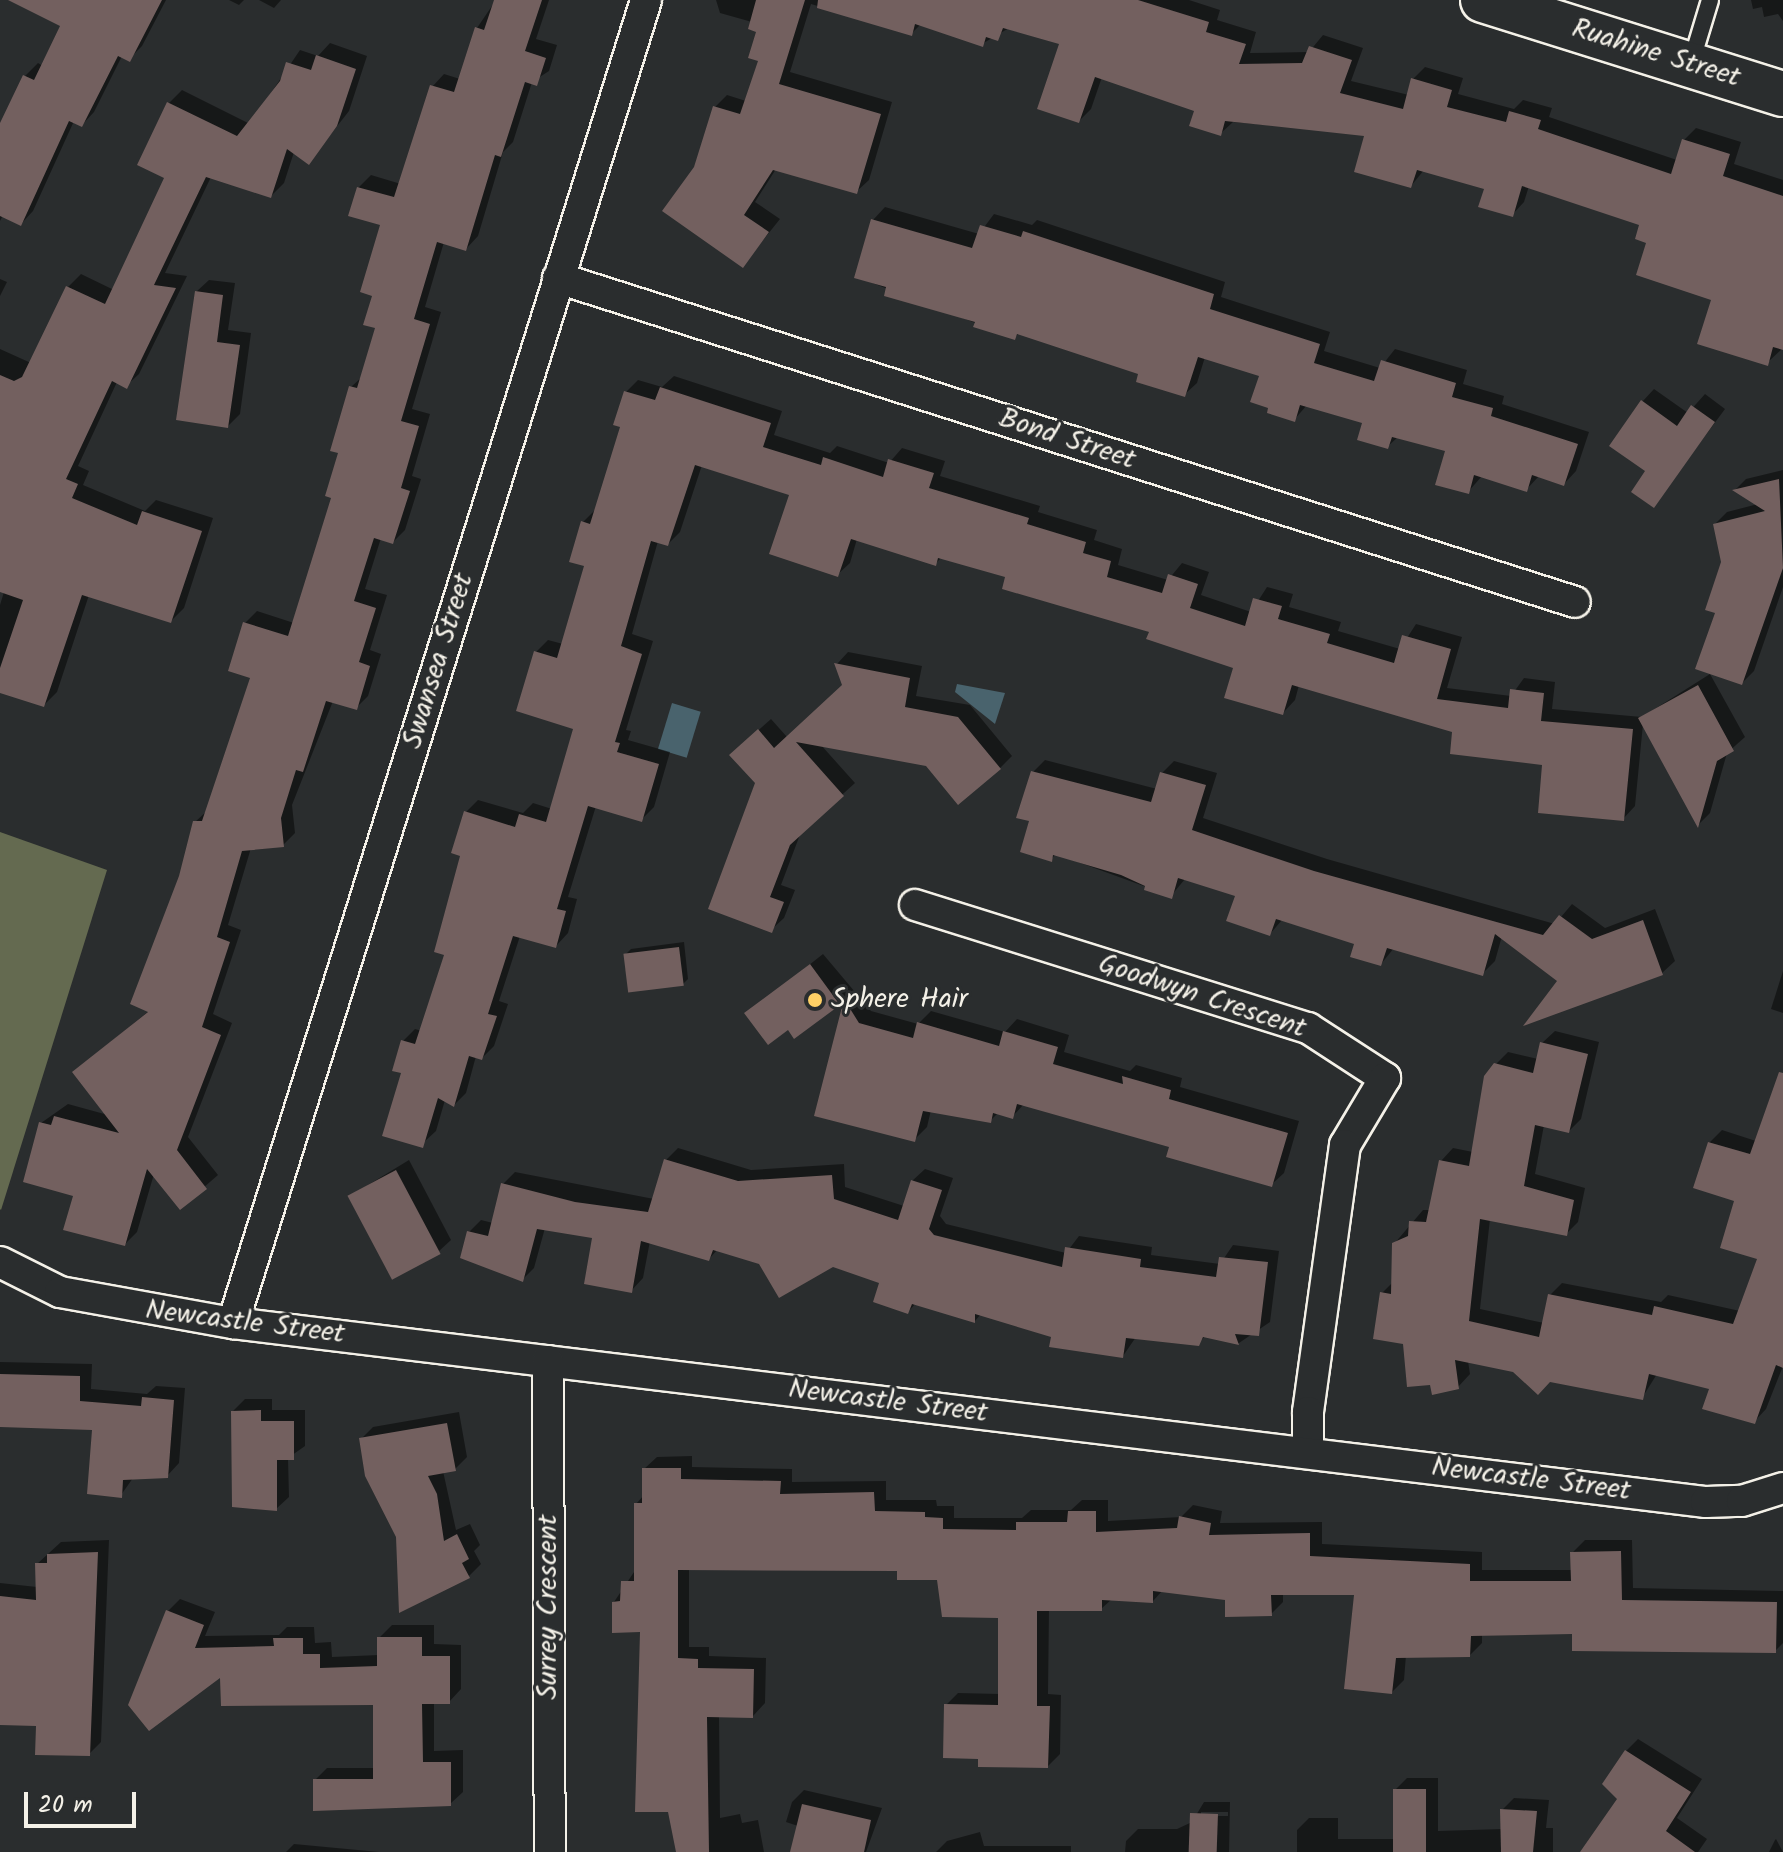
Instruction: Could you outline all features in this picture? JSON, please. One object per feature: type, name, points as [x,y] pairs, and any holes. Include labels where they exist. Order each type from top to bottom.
[{"type":"street","name":"Swansea Street","points":[[233,1323],[646,0]]},
{"type":"street","name":"Ruahine Street","points":[[1483,0],[1783,94]]},
{"type":"street","name":"Bond Street","points":[[558,278],[1575,602]]},
{"type":"street","name":"Goodwyn Crescent","points":[[915,905],[1308,1028],[1385,1078],[1345,1145],[1308,1412],[1308,1453]]},
{"type":"street","name":"Newcastle Street","points":[[0,1262],[60,1292],[233,1323],[1706,1502],[1742,1501],[1783,1488]]},
{"type":"street","name":"Surrey Crescent","points":[[548,1361],[550,1852]]},
{"type":"lane","points":[[1690,64],[1710,0]]},
{"type":"green space","points":[[0,832],[107,870],[1,1210],[0,1209]]},
{"type":"water","points":[[957,684],[1005,693],[995,724],[955,692]]},
{"type":"water","points":[[672,703],[701,712],[687,758],[658,749]]},
{"type":"building","points":[[8,0],[162,0],[130,62],[118,56],[82,127],[69,121],[21,226],[0,216],[0,123],[23,75],[34,80],[60,26]]},
{"type":"building","points":[[494,0],[542,0],[525,51],[546,58],[537,86],[525,82],[501,157],[495,155],[466,251],[437,242],[414,319],[430,324],[401,421],[419,426],[401,488],[410,491],[393,544],[374,538],[354,601],[376,608],[359,662],[370,666],[357,710],[326,701],[303,772],[296,770],[281,818],[284,847],[242,851],[217,937],[230,942],[202,1027],[221,1035],[177,1150],[207,1189],[180,1210],[147,1169],[125,1246],[63,1230],[73,1196],[23,1182],[39,1122],[51,1125],[54,1116],[119,1133],[72,1072],[148,1012],[130,1004],[179,876],[193,821],[202,821],[250,678],[228,671],[243,622],[288,636],[331,498],[325,496],[338,453],[330,451],[349,386],[357,388],[375,328],[363,325],[372,296],[360,292],[380,225],[348,216],[357,187],[394,197],[430,85],[454,92],[475,27],[484,30]]},
{"type":"building","points":[[756,0],[805,0],[779,84],[881,114],[857,194],[773,170],[744,215],[769,232],[743,268],[662,211],[694,167],[713,106],[740,114],[758,61],[748,58],[756,32],[748,29]]},
{"type":"building","points":[[818,0],[1138,0],[1209,22],[1206,32],[1246,44],[1239,64],[1302,63],[1309,46],[1352,60],[1340,93],[1403,109],[1411,78],[1452,90],[1447,107],[1506,122],[1509,111],[1541,120],[1538,129],[1671,174],[1682,139],[1730,154],[1723,176],[1783,196],[1783,350],[1773,347],[1768,366],[1697,344],[1711,300],[1636,275],[1646,243],[1635,239],[1639,225],[1522,186],[1513,217],[1478,207],[1484,189],[1417,170],[1411,188],[1354,172],[1364,136],[1225,121],[1221,136],[1189,126],[1194,111],[1095,77],[1079,123],[1037,109],[1059,44],[1003,28],[998,41],[986,37],[983,47],[915,24],[912,36],[817,8]]},
{"type":"building","points":[[316,55],[356,69],[337,126],[309,165],[287,149],[271,198],[206,177],[154,285],[176,288],[127,389],[112,381],[66,479],[78,484],[72,498],[137,525],[142,511],[202,531],[171,623],[82,595],[44,707],[0,693],[0,668],[23,600],[0,592],[0,375],[14,381],[22,377],[66,286],[105,304],[164,178],[137,165],[167,102],[237,136],[280,81],[286,62],[311,70]]},
{"type":"building","points":[[871,219],[972,248],[980,225],[1021,237],[1023,231],[1214,294],[1210,309],[1320,344],[1314,363],[1374,381],[1381,360],[1456,383],[1452,397],[1493,408],[1491,416],[1578,444],[1564,486],[1532,475],[1527,492],[1474,475],[1469,494],[1435,485],[1445,451],[1392,437],[1388,449],[1357,440],[1362,423],[1300,405],[1295,422],[1267,413],[1268,408],[1250,402],[1259,376],[1198,357],[1185,397],[1136,382],[1138,374],[1017,334],[1015,340],[973,327],[975,322],[884,296],[886,287],[854,278]]},
{"type":"building","points":[[195,291],[223,295],[217,342],[240,345],[228,428],[176,420]]},
{"type":"building","points":[[660,387],[771,423],[763,447],[821,465],[823,457],[883,477],[888,459],[934,473],[929,488],[1029,518],[1027,524],[1086,542],[1083,553],[1111,561],[1107,577],[1162,593],[1168,574],[1198,584],[1190,608],[1245,626],[1253,598],[1282,606],[1278,619],[1330,634],[1327,643],[1394,663],[1402,635],[1451,649],[1437,699],[1508,708],[1510,689],[1544,693],[1541,721],[1633,729],[1624,821],[1538,813],[1542,765],[1450,754],[1452,732],[1292,685],[1283,715],[1224,698],[1233,668],[1146,639],[1149,632],[1002,589],[1005,577],[938,558],[936,566],[851,539],[838,577],[769,554],[789,495],[695,465],[668,546],[651,541],[621,646],[642,654],[615,742],[620,743],[617,752],[659,764],[642,822],[588,806],[557,909],[566,911],[556,948],[513,936],[488,1014],[497,1016],[482,1060],[469,1056],[454,1107],[438,1098],[423,1148],[382,1136],[401,1073],[392,1071],[401,1040],[415,1044],[444,955],[434,952],[460,856],[451,853],[464,811],[515,827],[519,814],[546,822],[573,729],[516,711],[534,651],[557,658],[584,566],[569,562],[581,521],[590,524],[620,427],[613,425],[624,391],[655,400]]},
{"type":"building","points":[[1641,400],[1677,426],[1691,405],[1715,422],[1654,508],[1631,492],[1645,471],[1609,446]]},
{"type":"building","points":[[1779,479],[1783,568],[1742,685],[1695,669],[1715,613],[1705,610],[1721,562],[1713,524],[1765,511],[1732,490]]},
{"type":"building","points":[[834,663],[910,678],[905,707],[958,717],[1001,769],[958,805],[926,766],[796,742],[844,796],[790,845],[770,897],[784,902],[772,933],[708,909],[755,783],[729,755],[758,729],[774,748],[842,685]]},
{"type":"building","points":[[1698,685],[1734,751],[1717,761],[1698,828],[1638,718]]},
{"type":"building","points":[[1031,771],[1151,802],[1160,772],[1206,785],[1192,830],[1314,871],[1543,935],[1559,915],[1592,939],[1643,920],[1663,975],[1523,1026],[1557,981],[1495,934],[1483,976],[1387,948],[1381,966],[1350,957],[1354,944],[1276,919],[1270,936],[1226,921],[1235,896],[1178,878],[1172,899],[1144,890],[1145,886],[1121,875],[1053,855],[1052,862],[1020,852],[1029,821],[1016,818]]},
{"type":"building","points":[[679,947],[684,986],[628,993],[623,954]]},
{"type":"building","points":[[810,964],[840,1005],[794,1039],[788,1030],[768,1045],[744,1013]]},
{"type":"building","points":[[844,999],[859,1023],[913,1038],[917,1022],[999,1046],[1003,1031],[1058,1047],[1053,1064],[1123,1084],[1122,1076],[1171,1090],[1169,1099],[1288,1133],[1272,1187],[1166,1157],[1169,1147],[1017,1104],[1013,1119],[993,1113],[991,1123],[923,1111],[915,1142],[814,1116]]},
{"type":"building","points":[[1540,1042],[1588,1054],[1569,1133],[1535,1125],[1524,1186],[1574,1200],[1567,1236],[1480,1219],[1469,1321],[1539,1337],[1548,1294],[1652,1315],[1654,1306],[1733,1324],[1757,1259],[1720,1248],[1734,1201],[1693,1188],[1708,1142],[1750,1154],[1779,1072],[1783,1073],[1783,1368],[1776,1365],[1755,1424],[1702,1409],[1709,1389],[1649,1374],[1643,1400],[1550,1382],[1538,1395],[1513,1372],[1455,1360],[1459,1389],[1432,1395],[1430,1385],[1407,1387],[1403,1344],[1373,1339],[1380,1292],[1391,1294],[1392,1243],[1408,1236],[1409,1221],[1426,1222],[1439,1160],[1469,1166],[1484,1076],[1494,1063],[1533,1073]]},
{"type":"building","points":[[664,1159],[738,1181],[832,1175],[834,1199],[898,1220],[911,1180],[942,1190],[929,1229],[934,1235],[1062,1267],[1065,1247],[1141,1259],[1140,1267],[1216,1277],[1219,1257],[1268,1262],[1259,1336],[1235,1334],[1239,1345],[1203,1337],[1199,1346],[1126,1338],[1123,1358],[1049,1347],[1051,1337],[975,1314],[975,1323],[912,1304],[908,1314],[873,1302],[879,1283],[833,1267],[779,1298],[759,1264],[713,1250],[709,1261],[641,1241],[632,1293],[584,1284],[592,1238],[537,1229],[523,1282],[460,1258],[467,1231],[488,1236],[501,1183],[575,1202],[648,1212]]},
{"type":"building","points":[[396,1170],[441,1254],[392,1280],[347,1196]]},
{"type":"building","points":[[0,1374],[80,1376],[80,1401],[141,1406],[142,1397],[174,1400],[168,1478],[123,1480],[122,1498],[87,1494],[92,1430],[0,1427]]},
{"type":"building","points":[[261,1410],[261,1421],[294,1421],[294,1460],[277,1460],[277,1511],[232,1507],[231,1411]]},
{"type":"building","points":[[447,1423],[456,1471],[428,1476],[437,1494],[444,1541],[457,1534],[469,1559],[462,1563],[470,1578],[399,1613],[396,1537],[365,1476],[359,1438]]},
{"type":"building","points":[[642,1468],[681,1468],[681,1479],[781,1481],[780,1494],[874,1492],[875,1511],[925,1512],[925,1517],[943,1518],[943,1529],[1016,1530],[1016,1522],[1067,1522],[1068,1511],[1096,1511],[1096,1532],[1177,1528],[1179,1516],[1211,1523],[1209,1535],[1310,1533],[1310,1556],[1470,1564],[1470,1581],[1571,1581],[1570,1552],[1621,1551],[1622,1600],[1777,1602],[1776,1653],[1572,1651],[1572,1634],[1471,1636],[1470,1657],[1396,1658],[1392,1694],[1344,1689],[1354,1595],[1271,1595],[1272,1616],[1225,1617],[1225,1600],[1153,1591],[1153,1603],[1102,1600],[1102,1611],[1037,1611],[1037,1706],[1050,1706],[1048,1768],[978,1767],[978,1759],[943,1758],[944,1704],[998,1705],[998,1618],[942,1617],[937,1580],[897,1580],[897,1571],[678,1570],[678,1658],[698,1659],[698,1668],[754,1669],[753,1718],[707,1717],[709,1852],[676,1852],[668,1812],[635,1812],[640,1632],[612,1633],[612,1602],[620,1601],[621,1581],[634,1581],[634,1503],[642,1503]]},
{"type":"building","points":[[98,1552],[90,1756],[35,1755],[36,1726],[0,1725],[0,1596],[36,1600],[35,1563],[47,1563],[47,1554]]},
{"type":"building","points":[[166,1610],[204,1625],[195,1648],[274,1646],[273,1638],[303,1638],[303,1654],[320,1654],[320,1668],[377,1666],[377,1637],[422,1637],[422,1656],[450,1656],[450,1704],[422,1704],[423,1762],[451,1762],[451,1806],[313,1811],[313,1779],[373,1779],[373,1705],[221,1706],[220,1678],[149,1731],[128,1705]]},
{"type":"building","points":[[1625,1750],[1691,1792],[1666,1831],[1695,1852],[1580,1852],[1617,1799],[1602,1784]]},
{"type":"building","points":[[1393,1789],[1426,1789],[1426,1852],[1393,1852]]},
{"type":"building","points":[[802,1804],[871,1820],[864,1852],[790,1852]]},
{"type":"building","points":[[1500,1809],[1537,1811],[1533,1852],[1501,1852]]},
{"type":"building","points":[[1190,1813],[1218,1814],[1217,1852],[1189,1852]]},
{"type":"place","name":"Sphere Hair","points":[[815,1000]]}]
